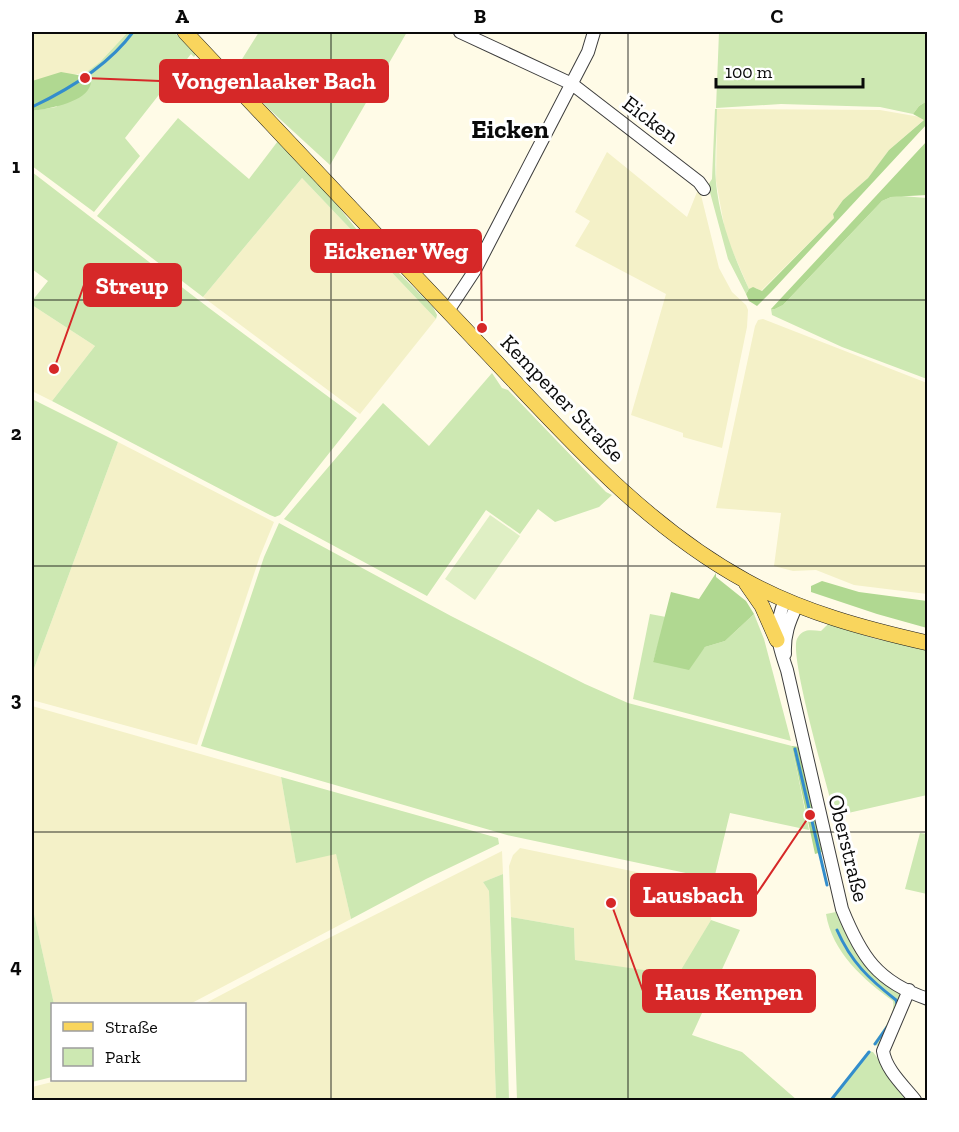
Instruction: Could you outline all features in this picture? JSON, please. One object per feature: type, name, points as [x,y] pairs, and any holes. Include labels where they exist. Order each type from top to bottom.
[{"type":"main road","name":"Kempener Straße","points":[[185,32],[593,464],[668,529],[745,581],[791,603],[876,630],[927,643]]},
{"type":"main road","points":[[745,581],[762,606],[777,640]]},
{"type":"street","name":"Eicken","points":[[460,32],[572,84],[699,182],[704,189]]},
{"type":"street","points":[[448,311],[475,270],[572,84],[588,52],[594,32]]},
{"type":"street","points":[[787,670],[777,640],[778,617],[791,603]]},
{"type":"street","points":[[787,670],[784,641],[791,603]]},
{"type":"street","name":"Oberstraße","points":[[787,670],[842,909],[854,940],[862,954],[883,975],[927,999]]},
{"type":"street","points":[[909,990],[883,1052],[884,1059],[915,1101]]},
{"type":"shaded area","points":[[32,32],[128,32],[100,62],[85,73],[32,81]]},
{"type":"shaded area","points":[[717,109],[880,110],[926,118],[889,150],[868,178],[843,200],[833,214],[834,218],[761,291],[756,288],[749,289],[726,236],[716,181]]},
{"type":"shaded area","points":[[607,152],[687,217],[699,187],[719,268],[732,292],[746,305],[748,310],[747,327],[722,448],[683,437],[683,433],[631,415],[666,294],[575,246],[590,221],[575,212]]},
{"type":"shaded area","points":[[302,178],[436,319],[360,414],[203,297]]},
{"type":"shaded area","points":[[32,305],[95,346],[52,401],[32,391]]},
{"type":"shaded area","points":[[763,319],[927,383],[927,594],[854,585],[816,570],[793,571],[774,566],[781,513],[716,508],[755,326],[758,320]]},
{"type":"shaded area","points":[[118,442],[274,522],[260,556],[197,745],[32,700],[32,674]]},
{"type":"shaded area","points":[[32,706],[281,777],[296,862],[336,853],[351,919],[192,1003],[54,1003],[32,905]]},
{"type":"shaded area","points":[[520,848],[714,888],[711,920],[679,976],[575,960],[574,928],[511,917],[509,866],[513,855]]},
{"type":"shaded area","points":[[502,851],[503,874],[483,882],[489,891],[496,1100],[32,1100],[32,1087],[56,1081],[246,1081],[246,1003],[206,1003]]},
{"type":"green space","points":[[128,32],[174,32],[196,54],[194,57],[191,54],[125,138],[140,156],[94,212],[32,166],[32,111],[56,107],[91,79],[85,73],[100,62]]},
{"type":"green space","points":[[259,32],[407,32],[330,165],[269,109],[237,75],[239,73],[235,65],[239,64]]},
{"type":"green space","points":[[719,32],[927,32],[927,101],[913,114],[880,107],[781,104],[716,108]]},
{"type":"green space","points":[[61,72],[78,75],[85,73],[91,78],[90,87],[79,98],[72,101],[32,111],[32,81]]},
{"type":"green space","points":[[927,101],[927,124],[757,306],[749,301],[746,294],[749,289],[753,287],[762,291],[834,218],[833,214],[843,200],[868,178],[889,150],[924,120],[913,114]]},
{"type":"green space","points":[[715,109],[717,109],[715,165],[718,197],[728,238],[749,289],[746,294],[728,259],[708,185],[712,179]]},
{"type":"green space","points":[[178,118],[249,179],[278,141],[325,190],[362,236],[433,307],[437,315],[436,319],[302,178],[203,297],[97,216]]},
{"type":"green space","points":[[927,141],[927,195],[891,197],[882,201],[783,305],[771,309]]},
{"type":"green space","points":[[32,172],[357,418],[280,515],[275,517],[270,515],[52,401],[95,346],[32,305],[32,301],[48,281],[32,269]]},
{"type":"green space","points":[[901,196],[927,198],[927,379],[842,347],[772,315],[771,309],[783,305],[882,201]]},
{"type":"green space","points":[[492,373],[502,388],[508,390],[606,492],[612,495],[599,507],[555,522],[538,509],[520,534],[486,510],[427,596],[284,519],[383,403],[429,446]]},
{"type":"green space","points":[[32,399],[118,442],[32,674]]},
{"type":"green space","points":[[490,515],[520,536],[475,600],[445,579]]},
{"type":"green space","points":[[279,523],[451,616],[585,684],[628,703],[792,746],[809,830],[730,813],[714,879],[507,835],[201,746],[264,557]]},
{"type":"green space","points":[[716,573],[716,577],[746,601],[754,614],[725,641],[705,647],[689,670],[653,662],[671,592],[699,599]]},
{"type":"green space","points":[[822,581],[859,592],[927,601],[927,628],[811,592],[811,586]]},
{"type":"green space","points":[[650,614],[666,617],[653,662],[694,660],[705,647],[725,641],[754,614],[764,639],[791,741],[633,699]]},
{"type":"green space","points":[[828,624],[876,639],[927,649],[927,795],[835,816],[804,696],[796,650],[797,639],[801,633],[807,630],[821,631]]},
{"type":"green space","points":[[792,746],[799,747],[822,852],[815,854]]},
{"type":"green space","points":[[281,777],[498,838],[499,844],[351,919],[336,854],[296,863]]},
{"type":"green space","points":[[920,833],[927,834],[927,894],[905,889]]},
{"type":"green space","points":[[503,874],[509,1100],[496,1100],[489,891],[483,882]]},
{"type":"green space","points":[[32,905],[54,1003],[51,1003],[51,1077],[32,1082]]},
{"type":"green space","points":[[836,912],[854,949],[868,967],[900,992],[902,997],[889,1029],[878,1046],[873,1044],[890,1018],[893,1001],[871,984],[842,953],[829,928],[826,914]]},
{"type":"green space","points":[[511,917],[574,928],[575,960],[678,975],[711,920],[740,930],[692,1035],[742,1052],[797,1100],[517,1100]]},
{"type":"green space","points":[[868,1051],[873,1052],[909,1100],[832,1100]]},
{"type":"waterway","points":[[32,107],[87,76],[112,56],[133,32]]},
{"type":"waterway","points":[[795,749],[827,885]]},
{"type":"waterway","points":[[837,930],[855,961],[877,985],[896,1000],[897,1004]]},
{"type":"waterway","points":[[875,1044],[887,1027]]},
{"type":"waterway","points":[[831,1100],[869,1052]]},
{"type":"place","name":"Vongenlaaker Bach","points":[[85,78]]},
{"type":"place","name":"Eickener Weg","points":[[482,328]]},
{"type":"place","name":"Streup","points":[[54,369]]},
{"type":"place","name":"Lausbach","points":[[810,815]]},
{"type":"place","name":"Haus Kempen","points":[[611,903]]},
{"type":"district","name":"Eicken","points":[[510,129]]}]
